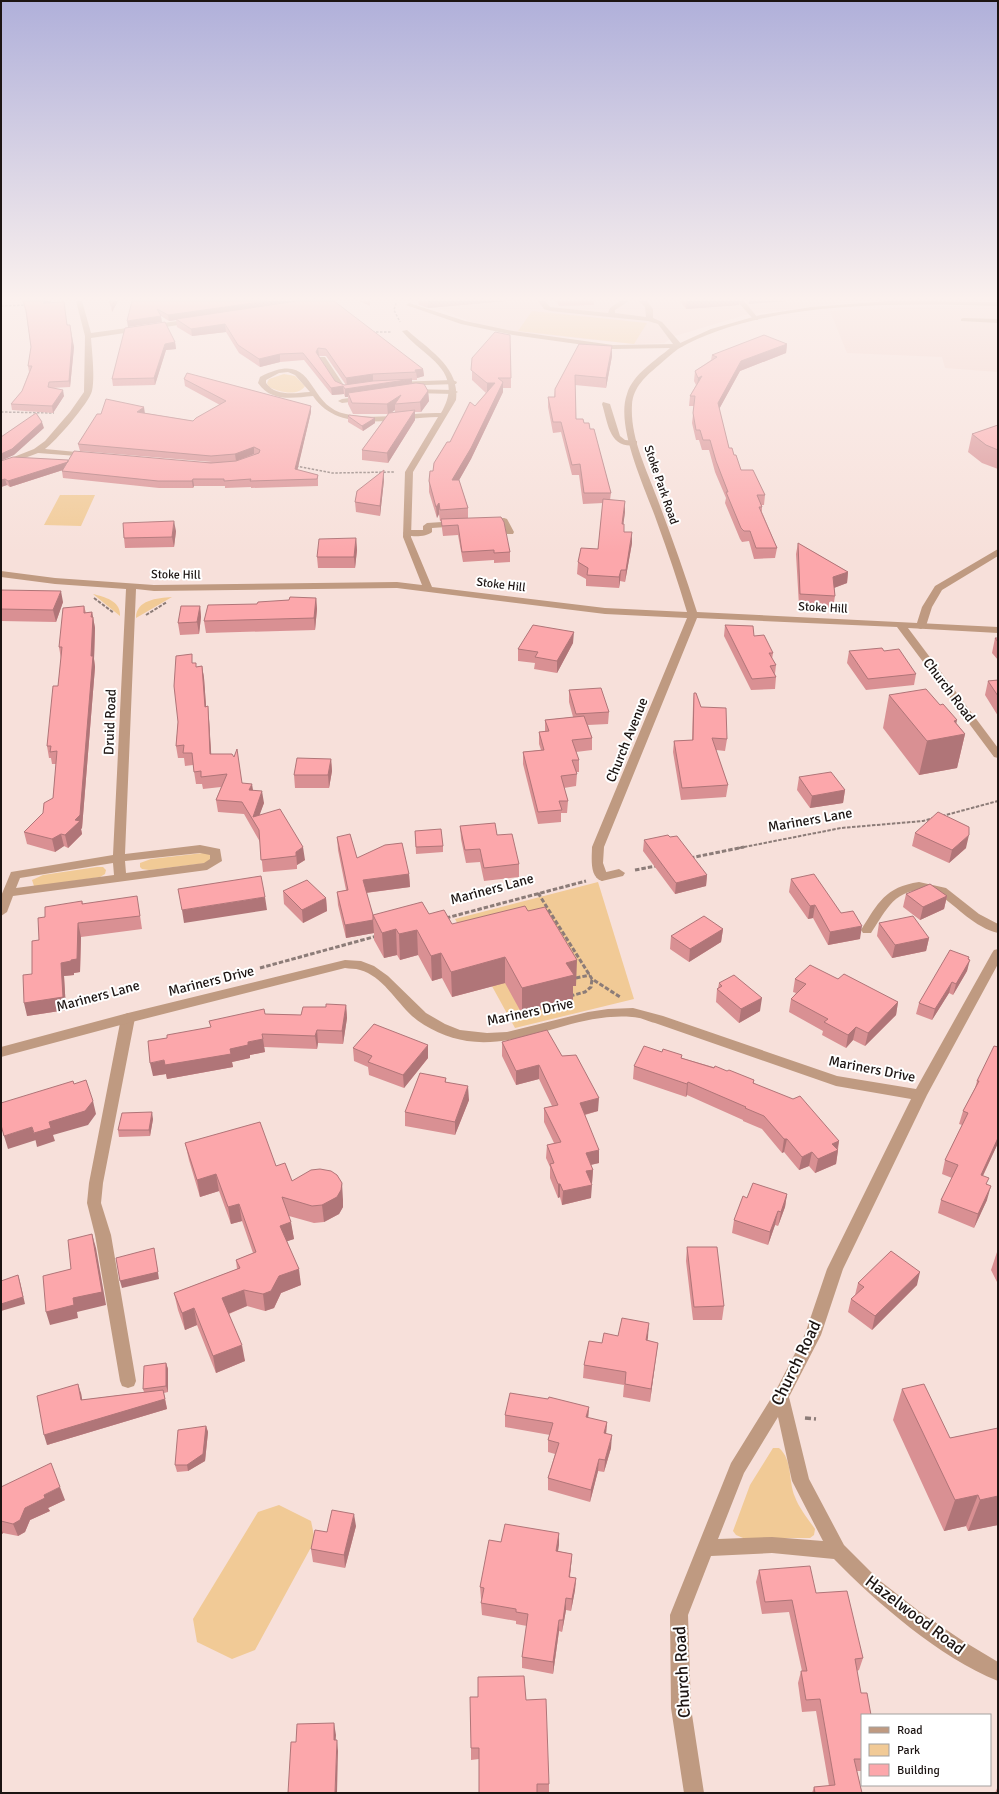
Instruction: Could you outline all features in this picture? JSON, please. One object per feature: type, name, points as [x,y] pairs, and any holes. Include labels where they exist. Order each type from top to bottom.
[{"type":"street","points":[[1,465],[37,451],[48,442],[73,414],[88,392],[88,385]]},
{"type":"street","points":[[263,385],[271,393],[279,395],[314,394]]},
{"type":"street","points":[[309,385],[314,394],[330,411],[349,418],[418,414],[443,415]]},
{"type":"street","points":[[339,385],[346,390],[359,388]]},
{"type":"street","points":[[428,588],[407,537],[409,472],[443,415],[454,392],[453,385]]},
{"type":"street","name":"Stoke Park Road","points":[[634,385],[630,390],[628,406],[638,459],[693,614]]},
{"type":"street","points":[[401,392],[416,390],[454,392]]},
{"type":"street","points":[[342,400],[372,396]]},
{"type":"street","points":[[606,404],[616,438],[623,442],[634,443]]},
{"type":"street","points":[[37,451],[92,456]]},
{"type":"street","points":[[481,523],[504,521],[510,532]]},
{"type":"street","points":[[407,533],[428,532],[427,526],[465,524]]},
{"type":"street","points":[[921,626],[927,607],[938,588],[998,552]]},
{"type":"street","name":"Stoke Hill","points":[[1,574],[55,581],[131,587],[228,588],[364,584],[397,585],[604,611],[693,614],[998,630]]},
{"type":"street","name":"Druid Road","points":[[120,878],[119,858],[131,587]]},
{"type":"street","name":"Church Avenue","points":[[602,877],[597,863],[598,847],[693,614]]},
{"type":"street","name":"Church Road","points":[[900,624],[998,755]]},
{"type":"street","points":[[1,912],[15,875],[119,858],[200,848],[216,852],[216,861],[207,866],[8,894]]},
{"type":"street","points":[[602,877],[619,873]]},
{"type":"street","points":[[867,930],[886,900],[905,888],[919,886],[942,891],[975,917],[998,929]]},
{"type":"street","name":"Church Road","points":[[694,1793],[681,1708],[679,1615],[737,1469],[781,1397],[813,1335],[835,1269],[920,1095],[998,953]]},
{"type":"street","name":"Mariners Drive","points":[[1,1052],[128,1018],[345,964],[364,966],[377,973],[417,1013],[430,1022],[466,1036],[487,1039],[504,1037],[586,1016],[627,1012],[658,1019],[836,1081],[920,1095]]},
{"type":"street","points":[[128,1018],[96,1183],[94,1203],[103,1235],[128,1382]]},
{"type":"street","name":"Hazelwood Road","points":[[781,1397],[801,1481],[838,1551],[873,1586],[913,1618],[956,1648],[998,1672]]},
{"type":"street","points":[[706,1548],[772,1545],[838,1551]]},
{"type":"path","points":[[1,412],[73,414]]},
{"type":"path","points":[[290,464],[332,473],[409,472]]},
{"type":"path","name":"Mariners Lane","points":[[683,860],[841,828],[922,821],[998,801]]},
{"type":"path","points":[[619,873],[660,865]]},
{"type":"path","name":"Mariners Lane","points":[[438,920],[602,877]]},
{"type":"path","points":[[538,893],[592,979],[616,993],[623,1002],[627,1012]]},
{"type":"path","points":[[545,917],[552,915]]},
{"type":"path","points":[[254,969],[384,934]]},
{"type":"path","points":[[576,978],[590,975]]},
{"type":"path","points":[[570,996],[585,992],[591,987],[592,979]]},
{"type":"green space","points":[[268,385],[304,385],[305,386],[298,392],[283,392],[269,387]]},
{"type":"green space","points":[[60,495],[95,495],[81,526],[44,525]]},
{"type":"green space","points":[[93,594],[107,598],[115,603],[120,611],[120,616]]},
{"type":"green space","points":[[172,597],[136,618],[140,607],[148,601]]},
{"type":"green space","points":[[209,853],[212,856],[212,860],[207,863],[149,870],[142,869],[140,867],[140,863],[151,859]]},
{"type":"green space","points":[[103,867],[106,870],[105,874],[100,877],[40,886],[34,886],[32,880],[43,875]]},
{"type":"green space","points":[[598,882],[634,999],[515,1028],[455,919]]},
{"type":"green space","points":[[773,1448],[779,1448],[786,1458],[795,1497],[801,1509],[815,1529],[814,1535],[810,1538],[743,1538],[736,1535],[733,1531],[750,1485]]},
{"type":"green space","points":[[279,1505],[311,1521],[315,1540],[255,1650],[232,1659],[197,1642],[193,1619],[258,1512]]},
{"type":"building","points":[[25,385],[48,385],[48,387],[63,390],[52,406],[11,404],[22,391]]},
{"type":"building","points":[[195,385],[231,385],[311,406],[295,469],[318,475],[317,479],[250,481],[251,479],[224,481],[224,479],[193,479],[192,481],[158,481],[62,471],[74,451],[211,463],[236,461],[259,453],[260,450],[254,447],[235,454],[211,456],[78,444],[97,414],[101,414],[106,399],[144,407],[137,412],[193,421],[226,401]]},
{"type":"building","points":[[328,385],[374,385],[345,389],[343,386],[331,388]]},
{"type":"building","points":[[404,385],[424,385],[428,391],[420,402],[395,404],[401,395],[387,404],[352,403],[348,393]]},
{"type":"building","points":[[494,385],[502,385],[471,448],[452,480],[459,480],[468,508],[440,510],[439,503],[436,507],[429,481],[430,471],[433,471],[434,463],[447,442],[450,442],[470,402],[475,406]]},
{"type":"building","points":[[557,385],[575,385],[576,419],[583,419],[584,423],[589,423],[590,429],[594,429],[611,493],[584,493],[580,464],[572,465],[561,422],[553,422],[548,397],[555,397],[555,389]]},
{"type":"building","points":[[697,385],[728,385],[718,403],[729,448],[732,448],[734,455],[736,455],[741,470],[753,470],[765,495],[757,495],[762,507],[759,507],[777,548],[756,548],[750,531],[744,531],[741,528],[726,492],[728,492],[710,440],[703,440],[700,430],[696,430],[693,413],[695,396],[690,396]]},
{"type":"building","points":[[415,410],[387,453],[362,450],[389,413]]},
{"type":"building","points":[[36,413],[42,422],[12,449],[1,454],[1,437]]},
{"type":"building","points":[[348,416],[375,418],[362,426]]},
{"type":"building","points":[[998,425],[998,450],[986,445],[972,434]]},
{"type":"building","points":[[13,457],[68,460],[68,462],[8,481],[5,479],[1,480],[1,461]]},
{"type":"building","points":[[384,470],[380,506],[355,502],[357,491]]},
{"type":"building","points":[[603,499],[625,501],[622,524],[624,524],[624,532],[632,532],[626,570],[621,570],[619,577],[587,575],[588,568],[578,562],[581,548],[598,549]]},
{"type":"building","points":[[501,517],[504,522],[510,552],[494,553],[494,550],[462,552],[458,525],[442,526],[441,519]]},
{"type":"building","points":[[174,521],[172,537],[124,538],[123,523]]},
{"type":"building","points":[[356,538],[354,557],[317,557],[319,539]]},
{"type":"building","points":[[798,543],[848,572],[833,577],[835,596],[800,594]]},
{"type":"building","points":[[1,590],[61,591],[53,610],[1,609]]},
{"type":"building","points":[[290,597],[316,598],[314,618],[204,621],[208,605],[257,604],[258,602],[289,600]]},
{"type":"building","points":[[84,606],[84,613],[92,612],[91,617],[93,617],[91,656],[93,656],[80,815],[75,820],[80,821],[65,835],[61,834],[52,839],[24,832],[43,813],[44,803],[53,798],[57,751],[50,752],[51,746],[47,746],[53,686],[58,686],[62,647],[59,647],[63,608]]},
{"type":"building","points":[[181,606],[200,606],[197,622],[178,623]]},
{"type":"building","points":[[533,625],[574,632],[557,661],[535,657],[538,652],[518,649]]},
{"type":"building","points":[[725,625],[753,626],[754,636],[764,635],[773,653],[769,653],[776,665],[770,666],[776,677],[752,679]]},
{"type":"building","points":[[882,648],[884,651],[899,649],[916,674],[868,679],[849,651]]},
{"type":"building","points":[[192,654],[192,663],[196,663],[196,667],[202,666],[205,707],[208,706],[210,754],[232,754],[234,757],[237,749],[242,783],[252,784],[249,790],[262,791],[253,817],[280,809],[303,847],[296,852],[296,856],[261,860],[259,830],[242,802],[216,800],[227,774],[201,777],[201,771],[194,772],[192,753],[183,753],[184,745],[176,746],[178,722],[174,686],[176,656]]},
{"type":"building","points":[[998,680],[998,696],[988,681]]},
{"type":"building","points":[[601,688],[609,712],[576,714],[569,690]]},
{"type":"building","points":[[926,689],[940,705],[943,704],[957,720],[954,721],[965,734],[927,741],[889,695]]},
{"type":"building","points":[[694,693],[696,693],[701,707],[726,708],[727,739],[712,738],[728,785],[682,788],[674,741],[693,740]]},
{"type":"building","points":[[584,716],[592,738],[572,740],[579,760],[572,760],[577,774],[561,776],[568,801],[559,801],[562,810],[538,812],[523,752],[544,750],[539,732],[549,731],[545,720]]},
{"type":"building","points":[[297,758],[331,759],[328,775],[294,775]]},
{"type":"building","points":[[831,772],[845,790],[812,796],[799,777]]},
{"type":"building","points":[[938,812],[969,827],[969,835],[952,850],[915,833]]},
{"type":"building","points":[[495,823],[497,835],[512,834],[519,864],[484,868],[480,849],[465,850],[460,826]]},
{"type":"building","points":[[441,829],[443,846],[416,847],[415,831]]},
{"type":"building","points":[[350,834],[357,858],[385,845],[402,843],[409,874],[363,880],[373,915],[373,920],[345,925],[337,892],[348,890],[337,837]]},
{"type":"building","points":[[668,835],[670,837],[677,836],[707,875],[676,883],[644,840]]},
{"type":"building","points":[[814,874],[841,913],[853,911],[862,926],[830,932],[815,905],[810,906],[791,879]]},
{"type":"building","points":[[261,876],[265,897],[182,910],[178,889]]},
{"type":"building","points":[[307,880],[326,898],[302,910],[283,891]]},
{"type":"building","points":[[930,884],[947,896],[923,907],[906,894]]},
{"type":"building","points":[[137,896],[140,916],[78,923],[77,959],[61,963],[63,997],[24,1003],[23,975],[32,974],[32,941],[39,940],[38,918],[45,917],[45,907],[82,901],[82,904]]},
{"type":"building","points":[[422,902],[429,914],[444,910],[452,924],[525,906],[528,911],[545,907],[577,960],[566,963],[574,975],[522,988],[505,957],[451,972],[441,953],[431,956],[417,930],[399,934],[396,929],[382,933],[373,915]]},
{"type":"building","points":[[704,916],[723,929],[690,949],[671,936]]},
{"type":"building","points":[[913,916],[929,938],[895,945],[879,923]]},
{"type":"building","points":[[950,950],[969,957],[968,959],[970,960],[956,984],[952,982],[935,1009],[919,1003]]},
{"type":"building","points":[[810,965],[838,979],[844,974],[898,1002],[868,1033],[856,1027],[848,1035],[824,1022],[828,1019],[791,999],[806,984],[795,979]]},
{"type":"building","points":[[734,975],[762,998],[741,1009],[717,989],[722,986],[719,983]]},
{"type":"building","points":[[326,1004],[346,1005],[342,1031],[317,1030],[315,1036],[262,1034],[263,1039],[248,1042],[248,1045],[230,1049],[231,1054],[165,1065],[164,1060],[150,1063],[148,1041],[167,1038],[167,1035],[211,1027],[209,1021],[264,1009],[265,1014],[301,1015],[303,1007],[326,1007]]},
{"type":"building","points":[[374,1024],[428,1045],[403,1075],[368,1062],[372,1056],[353,1048]]},
{"type":"building","points":[[547,1030],[562,1056],[576,1055],[599,1098],[580,1103],[599,1150],[586,1153],[593,1170],[586,1171],[592,1185],[563,1191],[560,1184],[558,1184],[550,1164],[554,1163],[547,1145],[561,1142],[544,1108],[558,1105],[539,1065],[516,1071],[502,1042]]},
{"type":"building","points":[[644,1046],[662,1052],[663,1049],[682,1055],[681,1058],[714,1068],[715,1066],[727,1071],[729,1070],[754,1080],[753,1083],[793,1099],[800,1096],[839,1141],[832,1144],[838,1150],[818,1159],[812,1152],[802,1157],[787,1139],[784,1139],[764,1116],[688,1082],[687,1084],[634,1066]]},
{"type":"building","points":[[994,1046],[998,1047],[998,1138],[981,1175],[989,1178],[986,1184],[991,1186],[978,1214],[941,1200],[958,1165],[945,1160],[968,1113],[963,1111],[979,1081],[977,1081]]},
{"type":"building","points":[[420,1073],[446,1078],[445,1082],[468,1086],[455,1122],[405,1112]]},
{"type":"building","points":[[86,1080],[93,1101],[85,1111],[49,1122],[51,1128],[34,1133],[32,1127],[4,1136],[1,1125],[1,1103],[73,1081],[74,1084]]},
{"type":"building","points":[[152,1112],[149,1130],[118,1130],[122,1113]]},
{"type":"building","points":[[260,1122],[276,1166],[285,1163],[292,1181],[311,1170],[320,1169],[331,1171],[337,1175],[342,1183],[341,1190],[337,1197],[322,1205],[312,1206],[282,1197],[291,1222],[280,1226],[299,1269],[279,1276],[271,1291],[263,1294],[244,1290],[222,1298],[242,1345],[213,1356],[194,1308],[182,1313],[174,1293],[240,1268],[236,1260],[256,1252],[239,1204],[228,1207],[216,1174],[197,1180],[185,1143]]},
{"type":"building","points":[[753,1183],[787,1194],[781,1212],[778,1211],[770,1232],[734,1220],[743,1196],[747,1198]]},
{"type":"building","points":[[92,1234],[102,1292],[73,1298],[74,1305],[46,1312],[43,1276],[71,1269],[68,1240]]},
{"type":"building","points":[[687,1247],[717,1247],[724,1306],[694,1307]]},
{"type":"building","points":[[154,1248],[158,1272],[120,1281],[116,1258]]},
{"type":"building","points":[[891,1251],[920,1272],[875,1316],[851,1299],[864,1287],[858,1283]]},
{"type":"building","points":[[18,1275],[23,1297],[1,1304],[1,1281]]},
{"type":"building","points":[[622,1318],[649,1323],[646,1340],[658,1343],[651,1389],[625,1384],[626,1372],[584,1365],[589,1341],[602,1343],[604,1333],[618,1336]]},
{"type":"building","points":[[166,1363],[166,1386],[143,1389],[144,1366]]},
{"type":"building","points":[[78,1384],[81,1400],[163,1390],[165,1399],[44,1435],[37,1396]]},
{"type":"building","points":[[924,1384],[950,1438],[998,1428],[998,1496],[980,1500],[978,1495],[955,1500],[902,1389]]},
{"type":"building","points":[[510,1393],[548,1399],[549,1397],[589,1407],[586,1417],[607,1422],[604,1433],[612,1435],[605,1460],[599,1459],[591,1490],[548,1478],[559,1443],[548,1440],[553,1423],[505,1415]]},
{"type":"building","points":[[206,1426],[203,1454],[187,1465],[175,1465],[178,1430]]},
{"type":"building","points":[[51,1463],[60,1487],[44,1495],[45,1498],[25,1508],[20,1520],[13,1524],[1,1521],[1,1487]]},
{"type":"building","points":[[332,1510],[354,1514],[344,1555],[311,1549],[315,1530],[327,1532]]},
{"type":"building","points":[[505,1524],[559,1533],[556,1551],[572,1554],[569,1577],[576,1578],[572,1599],[566,1598],[563,1620],[559,1620],[553,1662],[522,1657],[528,1614],[516,1612],[516,1609],[481,1603],[484,1588],[480,1587],[489,1540],[501,1542]]},
{"type":"building","points":[[810,1566],[816,1593],[847,1591],[863,1658],[855,1659],[861,1693],[867,1693],[871,1714],[861,1714],[861,1759],[854,1759],[862,1793],[815,1793],[814,1787],[835,1785],[820,1699],[806,1700],[801,1671],[807,1671],[792,1600],[765,1602],[759,1570]]},
{"type":"building","points":[[524,1676],[526,1700],[546,1699],[549,1784],[537,1784],[537,1793],[479,1793],[479,1748],[471,1748],[470,1697],[478,1697],[478,1677]]},
{"type":"building","points":[[334,1723],[334,1740],[337,1740],[335,1793],[288,1793],[291,1742],[296,1742],[297,1724]]}]
